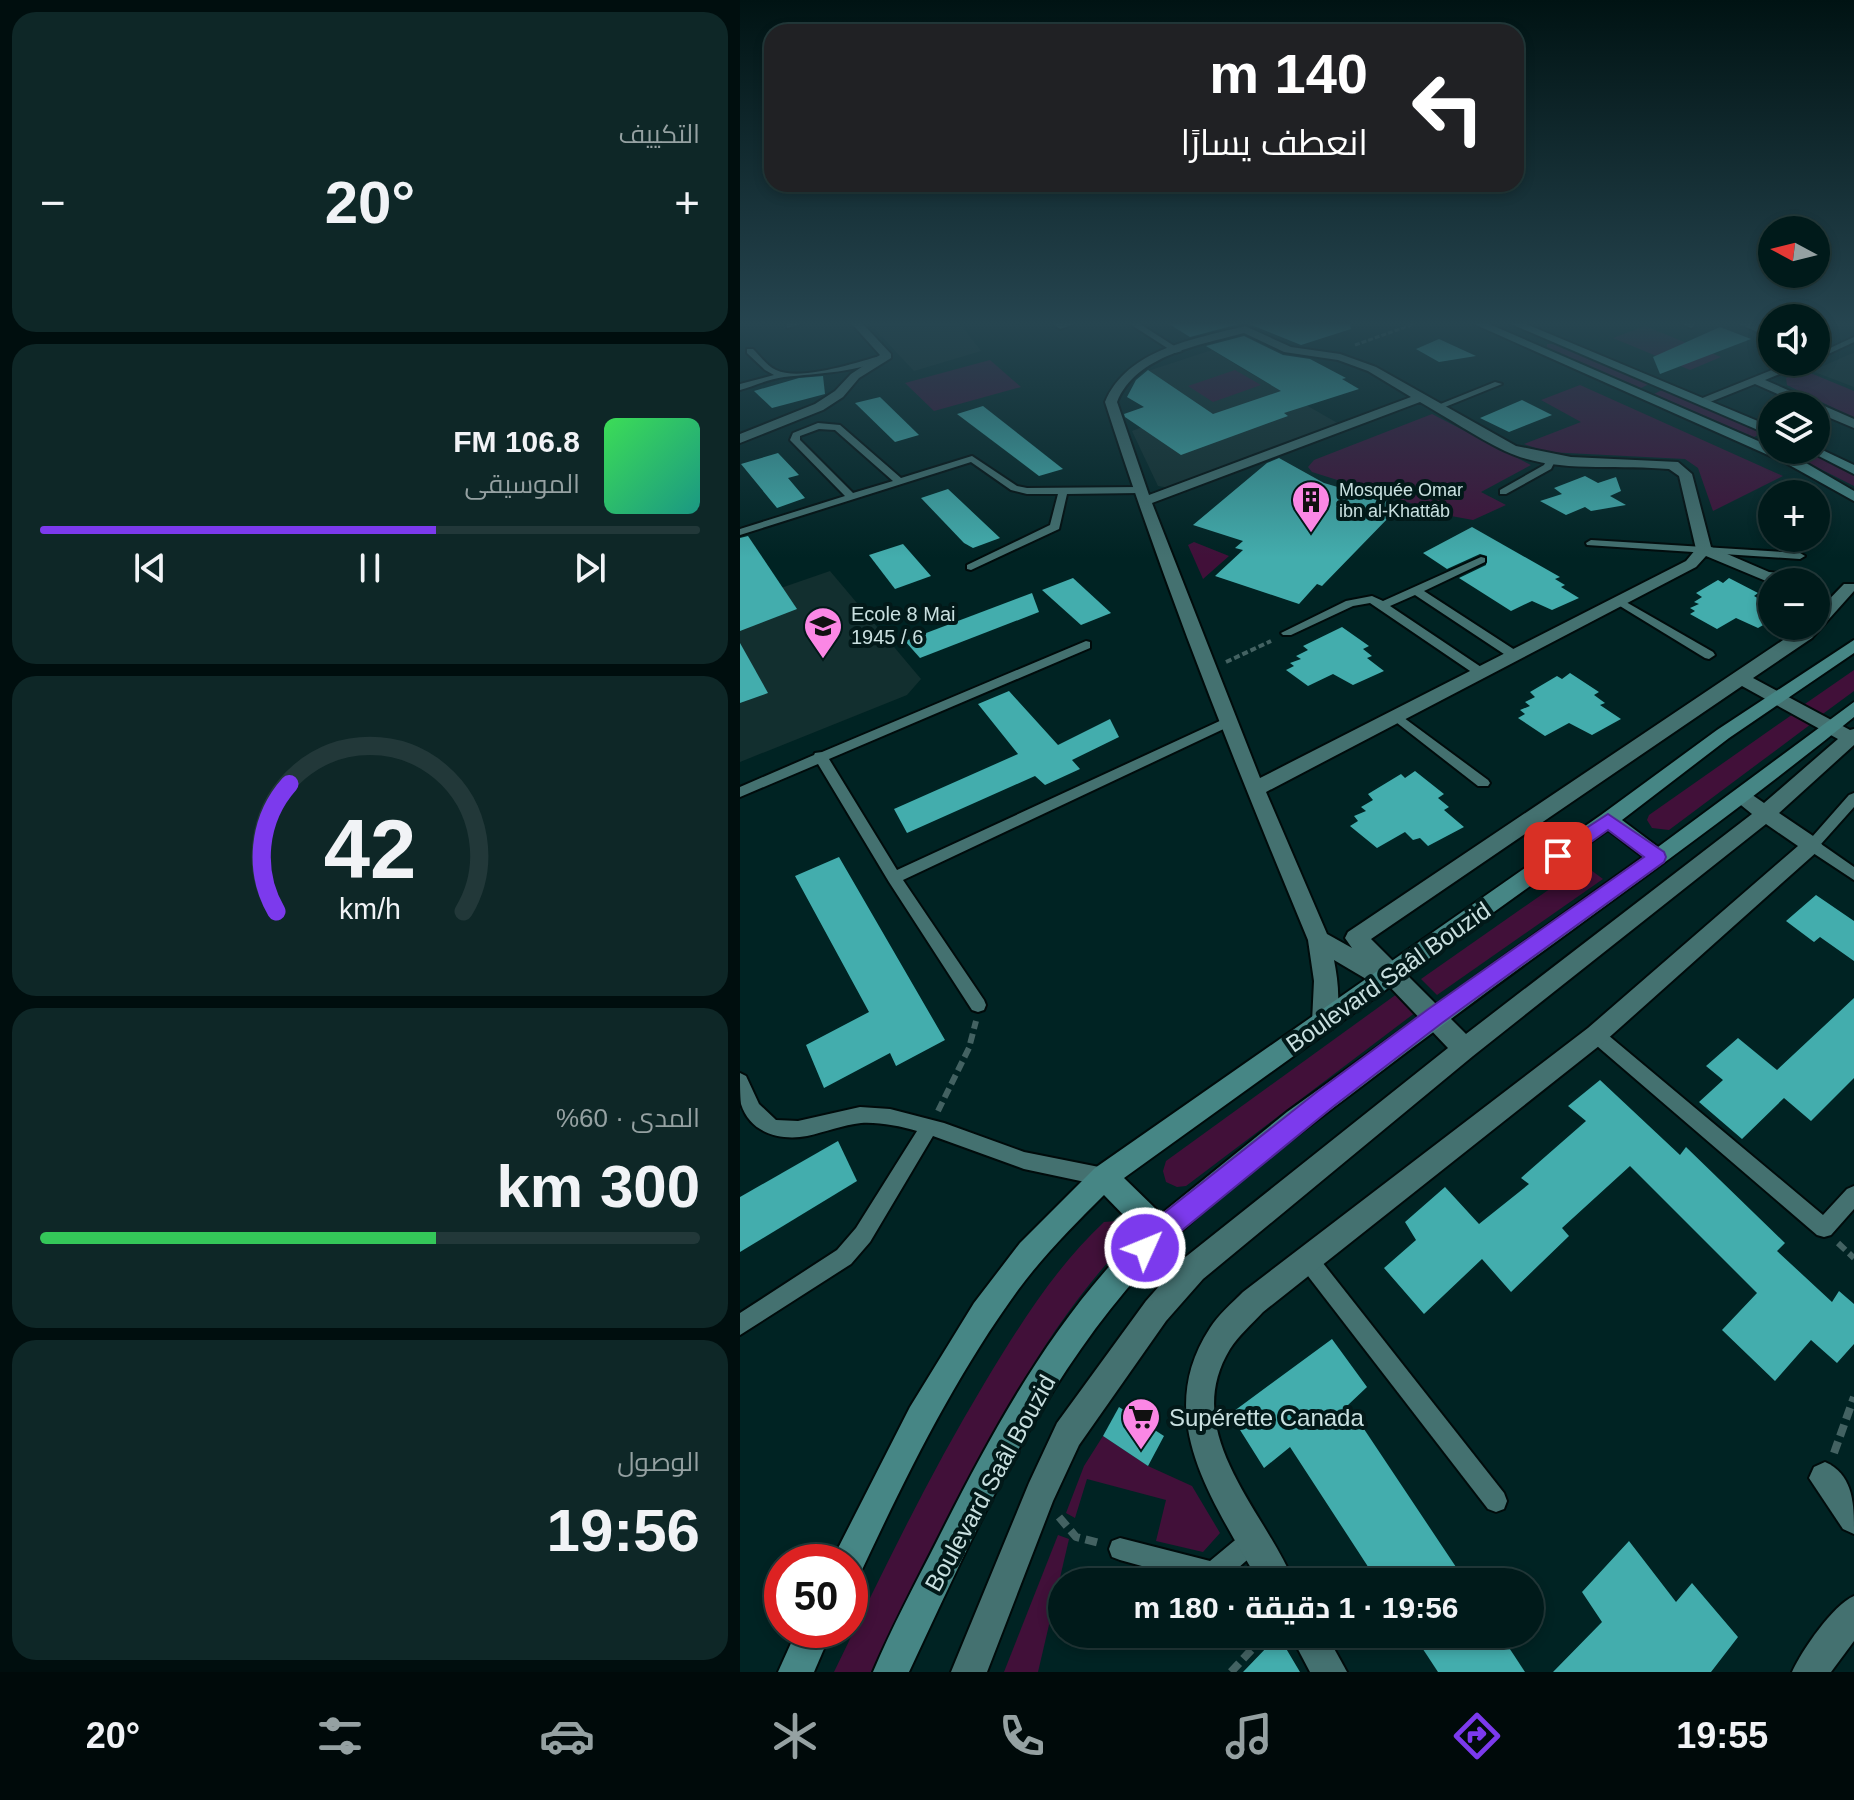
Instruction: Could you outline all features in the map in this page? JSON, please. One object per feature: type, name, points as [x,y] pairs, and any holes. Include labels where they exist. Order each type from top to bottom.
[{"type":"main road","points":[[1658,402],[1789,459],[1854,497]]},
{"type":"main road","points":[[1703,402],[1758,426]]},
{"type":"main road","points":[[1830,458],[1854,470]]},
{"type":"main road","name":"Boulevard Saâl Bouzid","points":[[857,1544],[925,1409],[967,1340],[1009,1279],[1045,1236],[1104,1177],[1389,977],[1774,698],[1854,645]]},
{"type":"main road","name":"Boulevard Saâl Bouzid","points":[[891,1672],[1016,1425],[1071,1339],[1115,1281],[1160,1232],[1293,1124],[1435,1016],[1741,797],[1847,735],[1854,708]]},
{"type":"main road","points":[[1608,820],[1657,857]]},
{"type":"main road","points":[[1104,1177],[1160,1232]]},
{"type":"main road","points":[[796,1672],[807,1648]]},
{"type":"street","points":[[740,439],[827,402]]},
{"type":"street","points":[[1111,402],[1141,496],[1208,671],[1319,940],[1327,990],[1324,1022]]},
{"type":"street","points":[[1141,496],[1407,402]]},
{"type":"street","points":[[1429,402],[1511,449],[1551,459],[1673,465],[1685,474],[1704,550]]},
{"type":"street","points":[[1830,413],[1854,424]]},
{"type":"street","points":[[1704,550],[1758,573]]},
{"type":"street","points":[[1255,789],[1691,564],[1704,550]]},
{"type":"street","points":[[1830,582],[1851,582]]},
{"type":"street","points":[[1830,606],[1851,582]]},
{"type":"street","points":[[1465,1049],[1435,1016],[1389,977],[1356,938],[1741,678],[1792,640]]},
{"type":"street","points":[[969,1672],[1068,1434],[1156,1311],[1193,1269],[1465,1049],[1766,813],[1847,735],[1741,678]]},
{"type":"street","points":[[1270,1568],[1205,1451],[1198,1417],[1201,1381],[1212,1349],[1230,1322],[1596,1035],[1812,845],[1741,797]]},
{"type":"street","points":[[1319,940],[1389,977]]},
{"type":"street","points":[[1825,1478],[1854,1518]]},
{"type":"street","points":[[1810,1672],[1854,1613]]},
{"type":"street","points":[[1315,1648],[1329,1672]]},
{"type":"lane","points":[[1437,407],[1450,402]]},
{"type":"lane","points":[[850,496],[795,440],[796,435],[818,426],[837,427],[899,481]]},
{"type":"lane","points":[[740,532],[972,459],[1014,488],[1141,496]]},
{"type":"lane","points":[[1503,492],[1548,467],[1551,459]]},
{"type":"lane","points":[[971,567],[1055,527],[1060,520],[1063,491]]},
{"type":"lane","points":[[1591,543],[1800,556]]},
{"type":"lane","points":[[1382,606],[1481,560]]},
{"type":"lane","points":[[1415,590],[1514,655]]},
{"type":"lane","points":[[1287,633],[1361,599],[1372,599],[1480,672]]},
{"type":"lane","points":[[1619,601],[1709,655]]},
{"type":"lane","points":[[740,792],[1086,645]]},
{"type":"lane","points":[[1396,716],[1483,783]]},
{"type":"lane","points":[[894,878],[1228,722]]},
{"type":"lane","points":[[820,756],[894,878],[978,1005]]},
{"type":"lane","points":[[1854,798],[1812,845],[1854,874]]},
{"type":"lane","points":[[1596,1035],[1824,1228],[1854,1195]]},
{"type":"lane","points":[[740,1081],[746,1116],[773,1128],[794,1130],[835,1118],[872,1115],[929,1127],[1018,1158],[1104,1177]]},
{"type":"lane","points":[[740,1325],[844,1257],[863,1235],[929,1127]]},
{"type":"lane","points":[[1308,1260],[1496,1501]]},
{"type":"lane","points":[[1120,1549],[1213,1574],[1254,1539]]},
{"type":"path","points":[[1208,671],[1287,633]]},
{"type":"path","points":[[929,1127],[969,1048],[978,1005]]},
{"type":"path","points":[[1825,1478],[1854,1397]]},
{"type":"path","points":[[1231,1672],[1253,1648]]},
{"type":"shaded area","points":[[925,402],[967,402],[934,411]]},
{"type":"shaded area","points":[[1193,402],[1301,402],[1341,425],[1171,488],[1158,486],[1132,431],[1199,406]]},
{"type":"shaded area","points":[[1545,402],[1618,402],[1783,476],[1775,480],[1758,480],[1758,488],[1713,511],[1698,468],[1685,459],[1547,452],[1524,444],[1581,422]]},
{"type":"shaded area","points":[[1673,402],[1690,402],[1758,431],[1754,437]]},
{"type":"shaded area","points":[[1830,402],[1854,402],[1854,418],[1830,406]]},
{"type":"shaded area","points":[[1432,414],[1531,465],[1481,492],[1506,505],[1473,520],[1451,516],[1312,472],[1308,467],[1314,460]]},
{"type":"shaded area","points":[[1830,462],[1854,474],[1854,486],[1811,464]]},
{"type":"shaded area","points":[[1194,542],[1229,556],[1203,579],[1188,545]]},
{"type":"shaded area","name":"Ecole 8 Mai 1945 / 6","points":[[830,571],[921,679],[907,695],[740,762],[740,602]]},
{"type":"shaded area","points":[[1854,670],[1854,691],[1820,716],[1802,706]]},
{"type":"shaded area","points":[[1793,714],[1811,724],[1669,830],[1652,828],[1647,820],[1649,815]]},
{"type":"shaded area","points":[[1584,865],[1603,879],[1437,995],[1421,979]]},
{"type":"shaded area","points":[[1401,991],[1420,1009],[1186,1186],[1177,1187],[1166,1182],[1163,1171],[1166,1161]]},
{"type":"shaded area","points":[[1117,1221],[1126,1229],[1125,1243],[1085,1290],[1016,1393],[958,1503],[879,1672],[834,1672],[846,1648],[868,1648],[868,1602],[963,1419],[1038,1299],[1069,1259],[1104,1222]]},
{"type":"shaded area","points":[[1103,1436],[1148,1466],[1192,1486],[1220,1533],[1203,1552],[1156,1541],[1166,1500],[1087,1479],[1075,1518],[1066,1513],[1084,1466]]},
{"type":"shaded area","points":[[1058,1535],[1069,1539],[1062,1568],[1048,1568],[1048,1629],[1038,1672],[1004,1672]]},
{"type":"building","points":[[766,402],[795,402],[772,408]]},
{"type":"building","points":[[885,402],[919,435],[895,442],[855,403]]},
{"type":"building","points":[[1136,402],[1195,402],[1213,414],[1248,402],[1318,402],[1181,455],[1124,414],[1144,407]]},
{"type":"building","points":[[1517,402],[1526,402],[1552,415],[1509,432],[1480,418]]},
{"type":"building","points":[[983,406],[1063,469],[1039,476],[957,414]]},
{"type":"building","points":[[778,453],[799,475],[788,478],[805,498],[777,508],[741,464]]},
{"type":"building","name":"Mosquée Omar ibn al-Khattâb","points":[[1279,458],[1324,483],[1395,504],[1386,512],[1392,514],[1322,586],[1317,584],[1299,604],[1215,576],[1243,550],[1235,548],[1243,541],[1193,525],[1267,463]]},
{"type":"building","points":[[1585,476],[1598,483],[1616,477],[1621,491],[1610,496],[1626,505],[1591,511],[1585,507],[1566,515],[1540,501],[1562,494],[1554,488]]},
{"type":"building","points":[[948,489],[1000,538],[973,548],[964,543],[921,498]]},
{"type":"building","points":[[1472,527],[1560,577],[1555,579],[1565,585],[1561,587],[1579,598],[1552,610],[1532,601],[1511,611],[1459,578],[1486,565],[1487,556],[1480,554],[1447,569],[1423,553]]},
{"type":"building","points":[[748,536],[797,609],[740,631],[740,538]]},
{"type":"building","points":[[903,544],[931,576],[895,589],[869,555]]},
{"type":"building","points":[[1073,578],[1111,613],[1081,625],[1042,590]]},
{"type":"building","points":[[1729,578],[1758,593],[1754,596],[1758,598],[1758,628],[1736,618],[1717,629],[1690,614],[1695,611],[1690,608],[1699,604],[1694,602],[1702,597],[1696,593],[1718,580],[1723,583]]},
{"type":"building","points":[[1032,593],[1039,612],[920,658],[905,641]]},
{"type":"building","points":[[1342,627],[1369,646],[1363,649],[1372,656],[1367,658],[1384,671],[1353,685],[1333,674],[1308,686],[1286,670],[1294,666],[1290,663],[1301,659],[1296,656],[1308,650],[1303,646]]},
{"type":"building","points":[[740,643],[768,693],[740,703]]},
{"type":"building","points":[[1570,673],[1599,692],[1594,695],[1605,703],[1600,705],[1621,719],[1592,735],[1569,723],[1545,736],[1518,718],[1525,714],[1520,710],[1530,706],[1525,702],[1535,697],[1530,692],[1557,676],[1562,679]]},
{"type":"building","points":[[1009,691],[1058,745],[1110,719],[1119,737],[1072,760],[1080,769],[1045,785],[1035,776],[907,833],[894,809],[1018,754],[978,704]]},
{"type":"building","points":[[1415,771],[1444,794],[1438,798],[1449,807],[1444,810],[1464,827],[1428,846],[1420,838],[1413,840],[1405,832],[1377,848],[1350,826],[1358,821],[1354,816],[1366,811],[1361,807],[1373,800],[1368,794],[1401,774],[1405,778]]},
{"type":"building","points":[[839,857],[945,1040],[896,1066],[890,1053],[824,1088],[806,1045],[869,1012],[795,876]]},
{"type":"building","points":[[1816,895],[1854,921],[1854,961],[1820,937],[1814,942],[1786,921]]},
{"type":"building","points":[[1854,998],[1854,1078],[1811,1121],[1784,1098],[1742,1139],[1699,1102],[1723,1080],[1706,1066],[1738,1038],[1777,1070]]},
{"type":"building","points":[[1600,1080],[1680,1155],[1686,1147],[1785,1243],[1777,1251],[1832,1302],[1839,1291],[1854,1304],[1854,1344],[1837,1363],[1811,1340],[1775,1381],[1722,1330],[1757,1293],[1630,1166],[1562,1228],[1569,1236],[1511,1292],[1482,1259],[1424,1314],[1384,1268],[1416,1240],[1405,1222],[1445,1187],[1479,1224],[1529,1184],[1521,1178],[1586,1121],[1568,1106]]},
{"type":"building","points":[[838,1141],[857,1181],[740,1252],[740,1197]]},
{"type":"building","points":[[1332,1339],[1367,1387],[1348,1405],[1457,1568],[1369,1568],[1290,1447],[1264,1468],[1230,1414]]},
{"type":"building","name":"Supérette Canada","points":[[1119,1407],[1164,1436],[1148,1466],[1103,1436]]},
{"type":"building","points":[[1629,1541],[1676,1602],[1692,1583],[1738,1637],[1711,1672],[1553,1672],[1602,1622],[1582,1592]]},
{"type":"building","points":[[1266,1648],[1286,1648],[1300,1672],[1243,1672]]},
{"type":"building","points":[[1422,1648],[1509,1648],[1525,1672],[1438,1672]]},
{"type":"place","name":"Mosquée Omar ibn al-Khattâb","points":[[1311,534]]},
{"type":"place","name":"Ecole 8 Mai 1945 / 6","points":[[823,660]]},
{"type":"place","name":"Supérette Canada","points":[[1141,1451]]},
{"type":"route","points":[[1145,1248],[1228,1176],[1326,1099],[1435,1016],[1657,857],[1608,820],[1558,856]]}]
